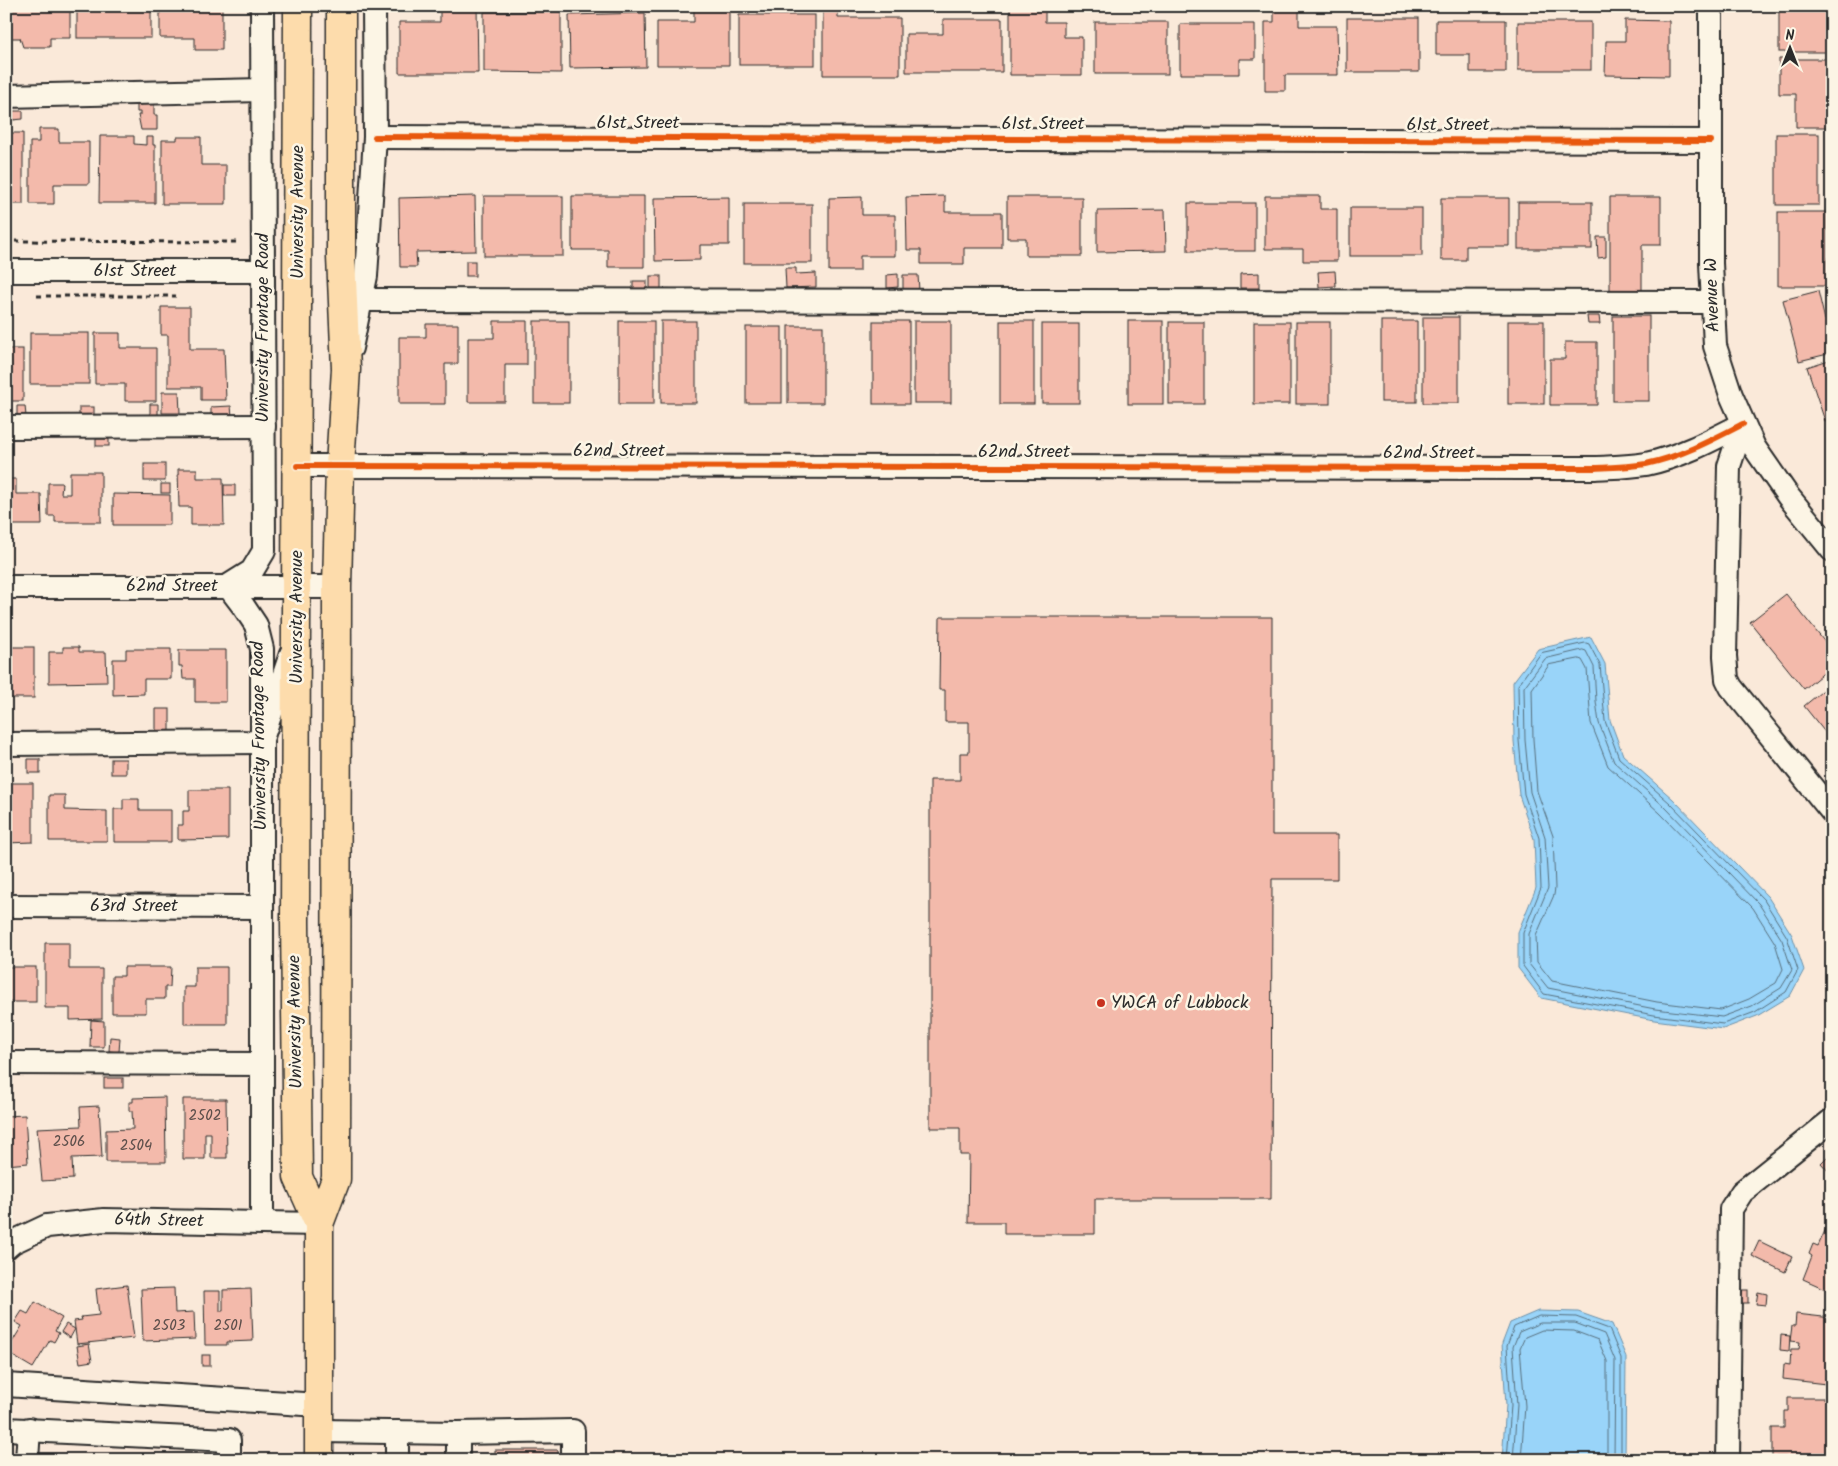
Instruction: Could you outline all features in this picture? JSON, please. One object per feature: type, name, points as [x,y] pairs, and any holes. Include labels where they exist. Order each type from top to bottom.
[{"type":"main road","name":"University Avenue","points":[[298,6],[295,932],[298,1176],[318,1224]]},
{"type":"main road","name":"University Avenue","points":[[319,1460],[318,1224],[336,1179],[337,586],[340,466],[346,368],[341,248],[341,6]]},
{"type":"street","name":"University Frontage Road","points":[[262,6],[264,551],[252,571],[228,586],[256,625],[262,648],[262,1222]]},
{"type":"street","points":[[346,368],[366,276],[375,137],[374,6]]},
{"type":"street","name":"Avenue W","points":[[1712,6],[1713,302],[1715,346],[1730,396],[1754,448],[1788,496],[1832,550]]},
{"type":"street","points":[[6,96],[262,90]]},
{"type":"street","name":"61st Street","points":[[375,137],[1712,140]]},
{"type":"street","name":"61st Street","points":[[6,271],[263,272]]},
{"type":"street","points":[[361,300],[1713,302]]},
{"type":"street","points":[[1743,424],[1729,466],[1725,656],[1727,679],[1832,812]]},
{"type":"street","name":"62nd Street","points":[[297,466],[1595,468],[1633,466],[1666,458],[1706,443],[1743,424]]},
{"type":"street","points":[[6,426],[264,426]]},
{"type":"street","name":"62nd Street","points":[[6,587],[337,586]]},
{"type":"street","points":[[6,744],[262,742],[297,639]]},
{"type":"street","name":"63rd Street","points":[[6,906],[262,906]]},
{"type":"street","points":[[6,1063],[262,1064]]},
{"type":"street","points":[[1728,1460],[1730,1209],[1742,1192],[1832,1120]]},
{"type":"street","name":"64th Street","points":[[6,1248],[13,1242],[47,1226],[104,1220],[318,1224]]},
{"type":"street","points":[[6,1385],[319,1404]]},
{"type":"street","points":[[6,1429],[229,1440],[229,1460]]},
{"type":"street","points":[[27,1460],[29,1429]]},
{"type":"street","points":[[319,1432],[458,1433],[573,1431],[573,1460]]},
{"type":"street","points":[[397,1432],[397,1460]]},
{"type":"street","points":[[458,1433],[458,1460]]},
{"type":"path","points":[[6,242],[238,242]]},
{"type":"path","points":[[29,296],[180,296]]},
{"type":"water","points":[[1591,637],[1605,664],[1610,720],[1623,755],[1673,799],[1768,897],[1792,935],[1804,970],[1790,996],[1757,1016],[1723,1029],[1654,1020],[1541,998],[1518,968],[1518,932],[1536,888],[1534,839],[1519,795],[1514,741],[1513,682],[1538,649]]},
{"type":"water","points":[[1538,1311],[1578,1312],[1612,1324],[1626,1357],[1625,1460],[1502,1460],[1506,1405],[1502,1344],[1510,1323]]},
{"type":"building","points":[[6,6],[70,6],[70,38],[50,38],[50,47],[23,47],[20,38],[6,38]]},
{"type":"building","points":[[77,6],[151,6],[151,38],[77,38]]},
{"type":"building","points":[[160,6],[222,6],[222,50],[195,50],[195,38],[160,38]]},
{"type":"building","points":[[440,6],[477,6],[478,73],[399,73],[399,22],[440,22]]},
{"type":"building","points":[[694,6],[729,6],[729,65],[657,65],[657,22],[694,22]]},
{"type":"building","points":[[823,6],[838,6],[838,18],[900,18],[900,75],[823,75]]},
{"type":"building","points":[[1010,6],[1045,6],[1045,22],[1064,22],[1064,37],[1082,37],[1082,75],[1010,75]]},
{"type":"building","points":[[1274,6],[1299,6],[1299,26],[1337,26],[1338,75],[1285,75],[1285,91],[1265,91],[1265,22],[1274,22]]},
{"type":"building","points":[[1779,6],[1832,6],[1832,52],[1779,52]]},
{"type":"building","points":[[484,12],[561,12],[561,73],[484,72]]},
{"type":"building","points":[[645,13],[646,67],[570,68],[569,15]]},
{"type":"building","points":[[739,15],[815,15],[815,65],[739,65]]},
{"type":"building","points":[[1347,18],[1419,18],[1419,72],[1347,72]]},
{"type":"building","points":[[943,19],[1002,19],[1002,72],[906,72],[906,34],[943,34]]},
{"type":"building","points":[[1436,20],[1506,20],[1506,72],[1470,72],[1470,55],[1436,55]]},
{"type":"building","points":[[1625,20],[1669,21],[1669,76],[1605,75],[1606,41],[1625,41]]},
{"type":"building","points":[[1095,22],[1168,22],[1168,74],[1095,74]]},
{"type":"building","points":[[1518,22],[1591,22],[1591,70],[1518,70]]},
{"type":"building","points":[[1180,24],[1255,24],[1255,59],[1239,59],[1239,74],[1180,74]]},
{"type":"building","points":[[1779,59],[1832,59],[1832,127],[1796,127],[1796,94],[1779,94]]},
{"type":"building","points":[[137,104],[154,104],[154,115],[157,115],[157,130],[141,130],[138,115],[140,115],[140,112],[137,112]]},
{"type":"building","points":[[13,111],[23,111],[23,119],[13,120]]},
{"type":"building","points":[[39,129],[59,129],[59,142],[89,142],[89,184],[54,184],[54,204],[30,204],[30,142],[39,142]]},
{"type":"building","points":[[6,133],[23,133],[23,204],[6,204]]},
{"type":"building","points":[[1776,134],[1819,134],[1819,205],[1776,205]]},
{"type":"building","points":[[100,136],[134,136],[134,144],[146,145],[146,137],[153,137],[153,145],[155,145],[155,203],[99,203]]},
{"type":"building","points":[[177,137],[201,137],[201,165],[226,165],[226,204],[162,204],[162,140],[177,140]]},
{"type":"building","points":[[475,196],[476,251],[416,252],[417,267],[400,267],[399,198]]},
{"type":"building","points":[[484,196],[563,196],[563,256],[484,256]]},
{"type":"building","points":[[572,196],[644,196],[644,267],[608,267],[608,250],[572,250]]},
{"type":"building","points":[[945,196],[945,212],[1002,212],[1002,248],[964,248],[964,264],[921,264],[921,250],[907,250],[906,197]]},
{"type":"building","points":[[1265,196],[1320,196],[1320,209],[1337,209],[1337,261],[1303,261],[1303,249],[1265,249]]},
{"type":"building","points":[[729,197],[729,245],[700,245],[700,260],[655,261],[654,198]]},
{"type":"building","points":[[862,197],[862,215],[895,215],[895,256],[860,256],[860,271],[829,271],[829,198]]},
{"type":"building","points":[[1007,197],[1082,197],[1082,256],[1026,256],[1026,238],[1007,238]]},
{"type":"building","points":[[1610,197],[1661,197],[1661,245],[1642,245],[1642,292],[1610,292]]},
{"type":"building","points":[[1441,198],[1509,198],[1509,246],[1466,246],[1466,260],[1441,260]]},
{"type":"building","points":[[1518,202],[1592,202],[1592,249],[1518,249]]},
{"type":"building","points":[[1188,203],[1255,203],[1255,251],[1188,251]]},
{"type":"building","points":[[744,204],[812,204],[812,263],[744,263]]},
{"type":"building","points":[[1350,208],[1422,208],[1422,256],[1350,256]]},
{"type":"building","points":[[1165,210],[1166,251],[1097,252],[1097,211]]},
{"type":"building","points":[[1778,212],[1827,212],[1827,286],[1778,286]]},
{"type":"building","points":[[1597,237],[1606,237],[1606,257],[1598,258]]},
{"type":"building","points":[[466,261],[475,261],[475,276],[466,276]]},
{"type":"building","points":[[785,268],[796,268],[796,274],[816,273],[816,287],[786,288]]},
{"type":"building","points":[[1335,271],[1336,286],[1319,287],[1318,272]]},
{"type":"building","points":[[1259,273],[1259,288],[1240,288],[1240,274]]},
{"type":"building","points":[[898,274],[898,287],[887,288],[887,275]]},
{"type":"building","points":[[903,275],[918,275],[919,291],[903,291]]},
{"type":"building","points":[[650,276],[661,276],[661,290],[650,290]]},
{"type":"building","points":[[633,281],[647,281],[647,290],[633,290]]},
{"type":"building","points":[[1818,291],[1825,320],[1832,318],[1832,353],[1799,361],[1783,300]]},
{"type":"building","points":[[161,307],[190,307],[190,349],[224,349],[226,400],[201,400],[201,387],[168,387],[168,335],[161,335]]},
{"type":"building","points":[[1587,316],[1599,316],[1600,324],[1588,324]]},
{"type":"building","points":[[1613,316],[1649,316],[1649,401],[1613,401]]},
{"type":"building","points":[[1423,317],[1459,317],[1459,403],[1423,403]]},
{"type":"building","points":[[494,321],[527,321],[527,365],[505,365],[505,402],[468,402],[468,338],[494,338]]},
{"type":"building","points":[[534,321],[569,321],[569,403],[534,403]]},
{"type":"building","points":[[619,321],[654,321],[654,404],[619,404]]},
{"type":"building","points":[[661,321],[696,321],[696,403],[661,403]]},
{"type":"building","points":[[873,321],[909,321],[909,404],[873,404]]},
{"type":"building","points":[[914,321],[951,321],[951,403],[914,403]]},
{"type":"building","points":[[1000,321],[1034,321],[1034,404],[1000,404]]},
{"type":"building","points":[[1128,321],[1163,321],[1163,404],[1128,404]]},
{"type":"building","points":[[1381,321],[1417,321],[1417,402],[1381,402]]},
{"type":"building","points":[[1508,321],[1544,321],[1544,404],[1508,404]]},
{"type":"building","points":[[1169,322],[1204,322],[1204,404],[1169,404]]},
{"type":"building","points":[[1254,322],[1290,322],[1290,404],[1254,404]]},
{"type":"building","points":[[1296,322],[1330,322],[1330,404],[1296,404]]},
{"type":"building","points":[[426,324],[458,324],[458,364],[445,364],[445,404],[399,404],[399,337],[426,337]]},
{"type":"building","points":[[1042,324],[1079,324],[1079,403],[1042,403]]},
{"type":"building","points":[[788,326],[823,326],[823,403],[788,403]]},
{"type":"building","points":[[746,327],[782,327],[782,403],[746,403]]},
{"type":"building","points":[[30,333],[89,333],[89,384],[30,384]]},
{"type":"building","points":[[95,333],[120,333],[120,348],[156,348],[156,401],[125,401],[125,384],[95,384]]},
{"type":"building","points":[[1565,342],[1597,342],[1597,405],[1550,405],[1550,359],[1565,359]]},
{"type":"building","points":[[6,349],[23,349],[23,401],[6,401]]},
{"type":"building","points":[[1832,359],[1832,419],[1825,421],[1807,367]]},
{"type":"building","points":[[162,392],[179,392],[180,413],[162,413]]},
{"type":"building","points":[[150,404],[158,404],[158,417],[150,416]]},
{"type":"building","points":[[17,406],[25,406],[26,416],[17,417]]},
{"type":"building","points":[[231,406],[232,416],[211,417],[211,407]]},
{"type":"building","points":[[79,407],[94,407],[94,417],[79,417]]},
{"type":"building","points":[[96,439],[109,439],[109,446],[96,446]]},
{"type":"building","points":[[144,464],[165,464],[165,481],[144,481]]},
{"type":"building","points":[[178,469],[197,469],[197,478],[223,478],[224,525],[191,525],[191,507],[179,507]]},
{"type":"building","points":[[70,472],[101,472],[101,522],[55,522],[55,516],[48,516],[48,483],[62,483],[61,494],[70,494]]},
{"type":"building","points":[[6,479],[16,479],[16,494],[41,494],[42,525],[6,525]]},
{"type":"building","points":[[161,484],[170,484],[170,493],[161,493]]},
{"type":"building","points":[[224,485],[235,485],[235,496],[224,496]]},
{"type":"building","points":[[113,494],[170,495],[170,525],[113,525]]},
{"type":"building","points":[[6,526],[8,526],[8,547],[6,547]]},
{"type":"building","points":[[1786,594],[1832,651],[1832,666],[1804,689],[1750,622]]},
{"type":"building","name":"YWCA of Lubbock","points":[[940,617],[1272,617],[1272,835],[1337,835],[1337,879],[1272,879],[1271,1199],[1095,1199],[1095,1234],[1004,1234],[1004,1222],[968,1222],[969,1155],[960,1155],[960,1128],[930,1128],[930,780],[960,780],[960,753],[969,753],[969,722],[945,722],[945,690],[939,690]]},
{"type":"building","points":[[6,647],[34,647],[34,698],[6,698]]},
{"type":"building","points":[[63,647],[79,647],[79,652],[106,652],[107,682],[49,683],[49,652],[63,652]]},
{"type":"building","points":[[126,649],[171,649],[171,679],[144,679],[144,694],[113,695],[113,659],[126,659]]},
{"type":"building","points":[[179,650],[226,650],[226,702],[195,702],[195,679],[183,679],[182,666],[179,666]]},
{"type":"building","points":[[1832,683],[1832,741],[1804,706]]},
{"type":"building","points":[[156,709],[170,709],[170,733],[156,733]]},
{"type":"building","points":[[28,759],[40,759],[40,773],[28,773]]},
{"type":"building","points":[[111,759],[126,759],[126,774],[111,774]]},
{"type":"building","points":[[6,783],[33,783],[33,842],[6,843]]},
{"type":"building","points":[[189,790],[228,790],[228,839],[178,840],[178,825],[183,825],[183,811],[189,811]]},
{"type":"building","points":[[49,795],[65,795],[65,810],[107,811],[107,841],[49,841]]},
{"type":"building","points":[[123,799],[139,799],[139,810],[171,810],[171,842],[114,842],[114,809],[123,809]]},
{"type":"building","points":[[45,943],[69,943],[69,969],[102,969],[102,1019],[70,1020],[70,1008],[45,1008]]},
{"type":"building","points":[[6,967],[36,967],[36,1002],[6,1002]]},
{"type":"building","points":[[124,967],[171,967],[170,987],[165,987],[165,999],[146,999],[146,1013],[112,1013],[112,976],[124,976]]},
{"type":"building","points":[[195,967],[227,967],[227,1024],[184,1024],[184,987],[195,987]]},
{"type":"building","points":[[91,1020],[104,1021],[104,1047],[90,1047]]},
{"type":"building","points":[[110,1037],[120,1038],[119,1052],[109,1051]]},
{"type":"building","points":[[104,1078],[123,1078],[123,1088],[104,1088]]},
{"type":"building","points":[[165,1097],[166,1162],[106,1162],[106,1130],[133,1129],[132,1111],[129,1111],[129,1102],[133,1102],[133,1098]]},
{"type":"building","points":[[183,1099],[226,1099],[227,1158],[211,1158],[211,1133],[205,1133],[205,1159],[183,1159]]},
{"type":"building","points":[[99,1106],[102,1157],[72,1158],[73,1179],[42,1181],[37,1128],[81,1126],[80,1107]]},
{"type":"building","points":[[25,1115],[28,1163],[6,1165],[6,1116]]},
{"type":"building","points":[[1828,1156],[1832,1160],[1832,1171],[1830,1173],[1821,1163]]},
{"type":"building","points":[[1830,1220],[1832,1220],[1832,1292],[1803,1279],[1812,1256],[1809,1254],[1813,1244],[1818,1246]]},
{"type":"building","points":[[1759,1241],[1792,1257],[1785,1272],[1752,1256]]},
{"type":"building","points":[[127,1285],[134,1338],[77,1344],[74,1321],[82,1320],[81,1317],[99,1315],[96,1289]]},
{"type":"building","points":[[174,1288],[175,1313],[194,1312],[195,1339],[143,1341],[141,1289]]},
{"type":"building","points":[[251,1289],[253,1341],[227,1342],[227,1345],[205,1345],[204,1291],[220,1291],[220,1311],[223,1311],[223,1290]]},
{"type":"building","points":[[1736,1290],[1748,1290],[1748,1303],[1736,1303]]},
{"type":"building","points":[[1758,1292],[1767,1294],[1766,1305],[1756,1304]]},
{"type":"building","points":[[35,1302],[62,1318],[55,1331],[59,1333],[54,1342],[50,1340],[33,1368],[6,1352],[22,1326],[15,1322],[22,1311],[28,1314]]},
{"type":"building","points":[[1796,1314],[1832,1318],[1832,1345],[1826,1384],[1783,1379],[1784,1364],[1790,1365],[1791,1349],[1799,1349],[1800,1342],[1790,1341],[1792,1326],[1795,1326]]},
{"type":"building","points":[[66,1324],[75,1329],[70,1338],[61,1332]]},
{"type":"building","points":[[1781,1335],[1790,1336],[1789,1351],[1780,1350]]},
{"type":"building","points":[[89,1344],[92,1361],[80,1363],[77,1346]]},
{"type":"building","points":[[202,1355],[210,1355],[210,1366],[202,1366]]},
{"type":"building","points":[[1788,1398],[1832,1398],[1832,1424],[1829,1424],[1829,1457],[1772,1457],[1772,1428],[1784,1428],[1784,1411],[1788,1411]]},
{"type":"building","points":[[495,1450],[558,1450],[558,1460],[486,1460],[486,1457],[495,1457]]},
{"type":"cycle path","points":[[375,137],[1711,141]]},
{"type":"cycle path","points":[[297,466],[1595,468],[1633,466],[1659,461],[1696,447],[1743,424]]},
{"type":"place","name":"YWCA of Lubbock","points":[[1101,1003]]}]
